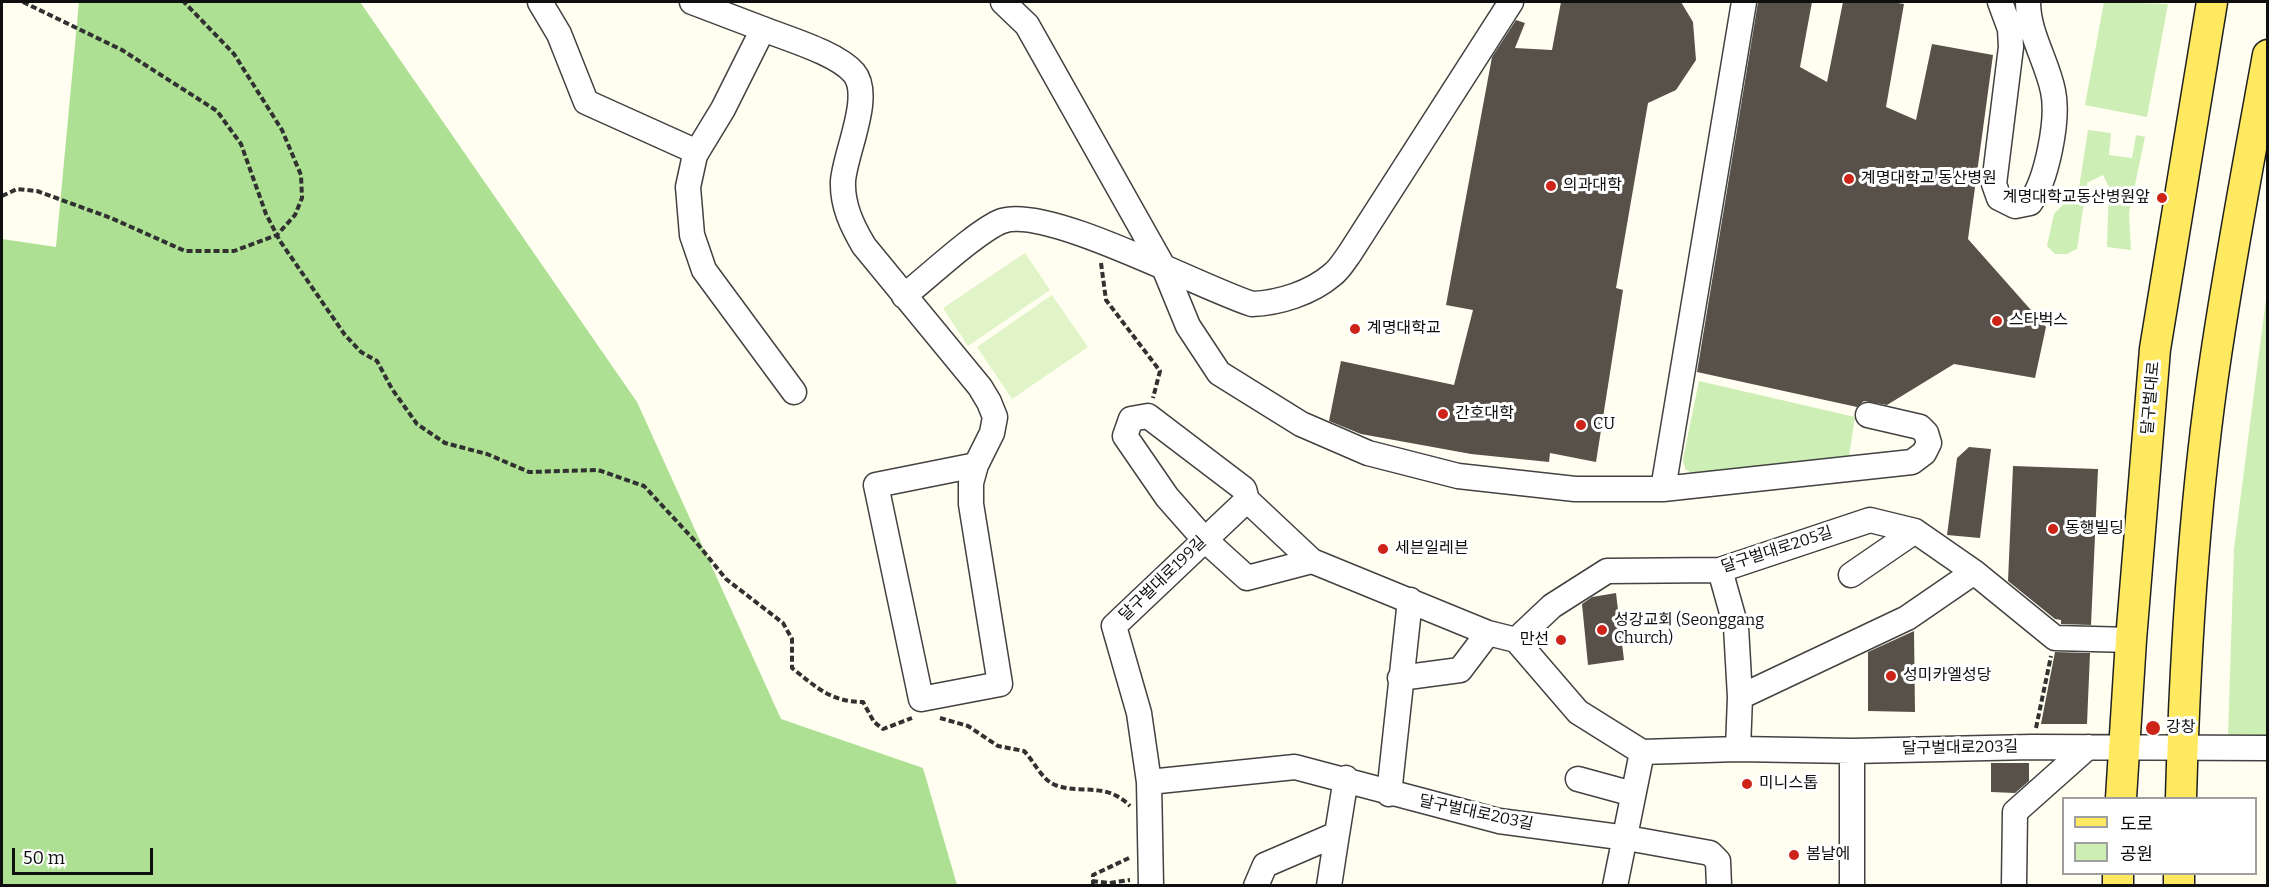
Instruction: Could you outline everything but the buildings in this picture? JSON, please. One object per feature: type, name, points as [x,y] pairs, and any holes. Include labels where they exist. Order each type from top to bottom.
[{"type":"main road","name":"달구벌대로","points":[[2121,797],[2131,640],[2155,349],[2212,2]]},
{"type":"main road","points":[[2181,797],[2192,582],[2215,367],[2268,54]]},
{"type":"street","points":[[540,2],[559,34],[586,102],[697,152]]},
{"type":"street","points":[[692,2],[763,29],[844,64],[859,82],[860,112],[843,182],[845,205],[864,246],[980,387],[995,417],[992,433],[976,465],[971,483],[971,504],[1000,684],[921,699],[876,485],[976,465]]},
{"type":"street","points":[[1003,2],[1027,25],[1165,270],[1188,326],[1219,373],[1301,424],[1359,449],[1458,476],[1504,483],[1597,490],[1663,489],[1912,462],[1924,453],[1929,443],[1926,433],[1920,427],[1868,415]]},
{"type":"street","points":[[904,296],[992,226],[1011,219],[1042,221],[1099,241],[1252,304],[1274,303],[1302,292],[1332,275],[1350,253],[1510,2]]},
{"type":"street","points":[[1663,489],[1744,2]]},
{"type":"street","points":[[2000,2],[2010,29],[2007,89],[1994,184],[1999,198],[2015,206],[2030,204],[2043,182],[2054,116],[2053,90],[2028,17],[2028,2]]},
{"type":"street","points":[[763,29],[723,109],[697,152],[688,187],[692,235],[704,270],[794,392]]},
{"type":"street","points":[[2007,89],[2019,80],[2038,78],[2053,90]]},
{"type":"street","points":[[1312,561],[1247,578],[1204,539],[1167,497],[1125,436],[1131,419],[1148,416],[1244,489],[1247,500],[1312,561],[1488,633],[1516,640],[1578,712],[1642,752],[1627,838],[1615,885]]},
{"type":"street","name":"달구벌대로199길","points":[[1146,885],[1150,823],[1149,782],[1138,713],[1114,626],[1247,500]]},
{"type":"street","name":"달구벌대로205길","points":[[1516,640],[1552,606],[1607,571],[1720,570],[1870,520],[1915,531],[1974,572],[2055,638]]},
{"type":"street","points":[[1851,575],[1915,531]]},
{"type":"street","points":[[1720,570],[1736,627],[1740,697],[1738,749]]},
{"type":"street","points":[[1740,697],[1907,618],[1974,572]]},
{"type":"street","points":[[1389,794],[1410,600]]},
{"type":"street","points":[[1400,678],[1460,670],[1488,633]]},
{"type":"street","points":[[2055,638],[2131,640]]},
{"type":"street","name":"달구벌대로203길","points":[[1642,752],[1738,749],[1852,751],[2123,746],[2268,748]]},
{"type":"street","points":[[2014,885],[2015,812],[2088,747]]},
{"type":"street","points":[[1852,751],[1852,885]]},
{"type":"street","name":"달구벌대로203길","points":[[1149,782],[1295,767],[1346,778],[1389,794],[1499,821],[1627,838]]},
{"type":"street","points":[[1329,885],[1346,778]]},
{"type":"street","points":[[1578,779],[1633,794]]},
{"type":"street","points":[[1256,885],[1265,865],[1337,834]]},
{"type":"street","points":[[1627,838],[1710,853],[1719,861],[1719,885]]},
{"type":"path","points":[[23,2],[122,50],[217,111],[241,144],[266,214],[277,235],[345,336],[361,352],[377,361],[392,389],[417,424],[445,443],[487,454],[529,472],[598,470],[644,486],[696,542],[726,579],[783,623],[792,639],[792,668],[819,689],[844,702],[863,702],[874,722],[883,729],[922,717]]},
{"type":"path","points":[[2,196],[17,189],[37,191],[111,218],[185,251],[234,251],[277,235],[295,215],[302,198],[301,175],[282,130],[234,54],[184,2]]},
{"type":"path","points":[[1099,241],[1106,300],[1160,372],[1148,416]]},
{"type":"path","points":[[2032,747],[2055,638]]},
{"type":"path","points":[[933,715],[968,726],[998,746],[1024,751],[1044,776],[1056,785],[1079,789],[1095,788],[1123,799],[1150,823],[1131,857],[1093,875],[1093,883],[1131,880],[1146,885]]},
{"type":"green space","points":[[79,2],[360,2],[637,402],[781,719],[923,768],[957,885],[2,885],[2,239],[56,247]]},
{"type":"green space","points":[[2104,2],[2168,4],[2147,117],[2085,105]]},
{"type":"green space","points":[[2088,130],[2111,133],[2109,155],[2132,158],[2136,135],[2145,137],[2129,213],[2131,250],[2107,247],[2109,187],[2103,175],[2087,183],[2077,249],[2067,254],[2055,254],[2047,246],[2054,214],[2079,188]]},
{"type":"green space","points":[[1025,253],[1050,290],[968,346],[943,308]]},
{"type":"green space","points":[[2267,291],[2267,736],[2228,736],[2234,549]]},
{"type":"green space","points":[[1052,295],[1088,347],[1012,399],[977,347]]},
{"type":"green space","points":[[1699,381],[1855,417],[1849,456],[1692,473],[1685,469],[1683,459]]},
{"type":"place","name":"계명대학교 동산병원","points":[[1849,179]]},
{"type":"place","name":"의과대학","points":[[1551,186]]},
{"type":"place","name":"계명대학교동산병원앞","points":[[2162,198]]},
{"type":"place","name":"스타벅스","points":[[1997,321]]},
{"type":"place","name":"계명대학교","points":[[1355,329]]},
{"type":"place","name":"간호대학","points":[[1443,414]]},
{"type":"place","name":"CU","points":[[1581,425]]},
{"type":"place","name":"동행빌딩","points":[[2053,529]]},
{"type":"place","name":"세븐일레븐","points":[[1383,549]]},
{"type":"place","name":"성강교회 (Seonggang Church)","points":[[1602,630]]},
{"type":"place","name":"만선","points":[[1561,640]]},
{"type":"place","name":"성미카엘성당","points":[[1891,676]]},
{"type":"place","name":"강창","points":[[2153,728]]},
{"type":"place","name":"미니스톱","points":[[1747,784]]},
{"type":"place","name":"봄날에","points":[[1794,855]]}]
